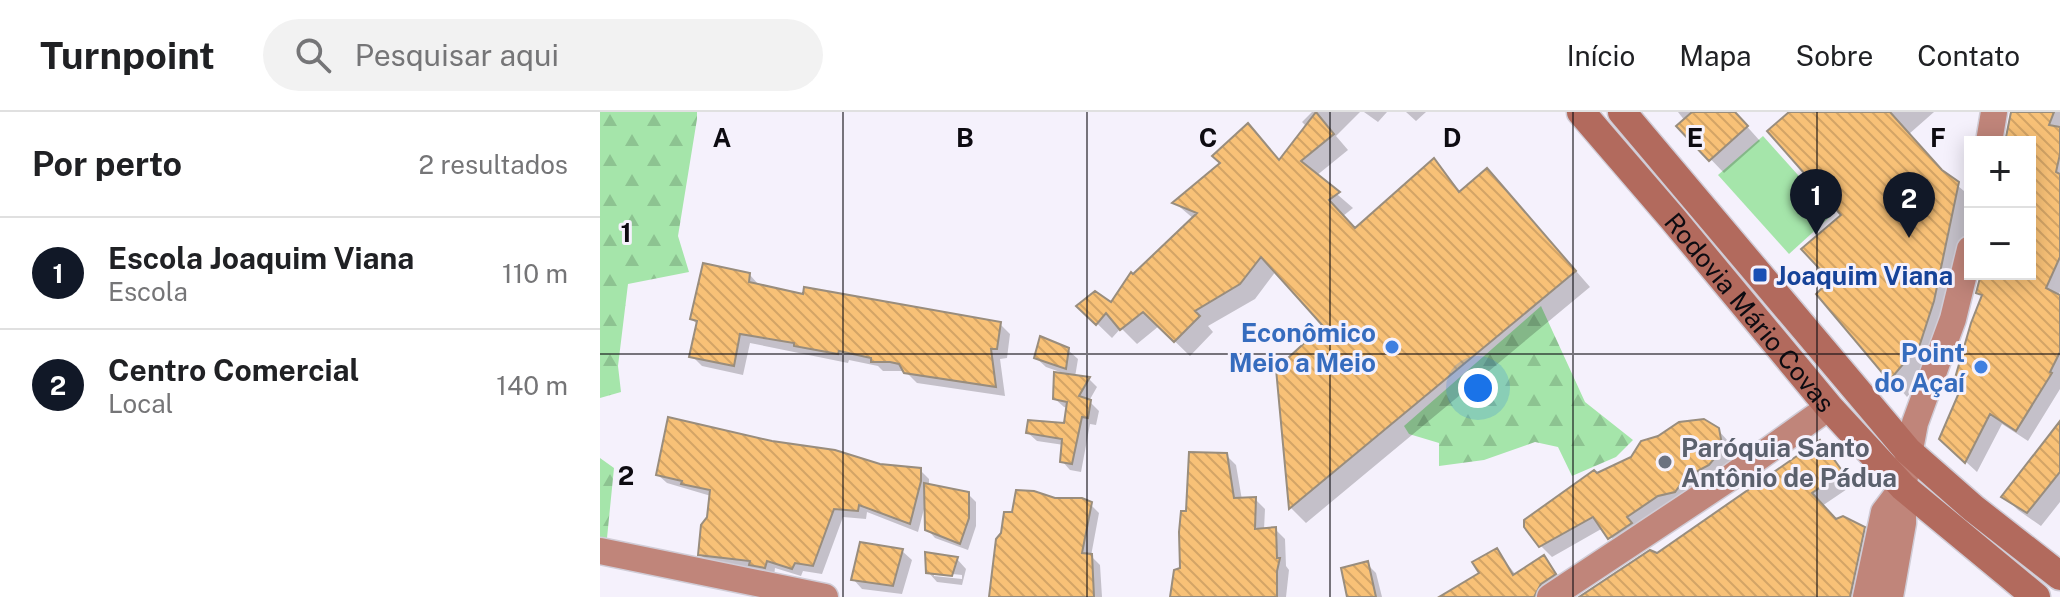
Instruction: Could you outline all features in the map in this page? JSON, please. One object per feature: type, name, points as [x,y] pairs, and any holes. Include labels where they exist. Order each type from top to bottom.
[{"type":"main road","name":"Rodovia Mário Covas","points":[[1581,112],[1829,407],[1903,487],[2036,597]]},
{"type":"main road","name":"Rodovia Mário Covas","points":[[1622,112],[1908,451],[1973,508],[2060,576]]},
{"type":"street","points":[[1990,136],[1994,112]]},
{"type":"street","points":[[1890,597],[1903,523],[1903,487],[1908,451],[1915,423],[1953,319],[1964,274]]},
{"type":"street","points":[[1550,597],[1731,477],[1829,407]]},
{"type":"street","points":[[1866,597],[1884,512],[1903,487]]},
{"type":"street","points":[[600,551],[825,597]]},
{"type":"green space","points":[[600,112],[697,112],[697,119],[678,236],[689,272],[628,284],[618,366],[621,392],[600,398]]},
{"type":"green space","points":[[1763,136],[1833,214],[1789,254],[1718,175]]},
{"type":"green space","points":[[1541,306],[1585,402],[1633,440],[1616,457],[1572,476],[1558,447],[1535,442],[1484,460],[1439,466],[1439,443],[1409,434],[1404,426]]},
{"type":"green space","points":[[600,458],[614,468],[607,538],[600,537]]},
{"type":"building","name":"Econômico Meio a Meio","points":[[1316,112],[1334,134],[1301,161],[1340,192],[1329,200],[1355,228],[1434,158],[1459,192],[1487,168],[1576,271],[1289,509],[1276,369],[1323,326],[1261,257],[1240,284],[1195,311],[1200,316],[1174,342],[1143,312],[1120,330],[1106,313],[1096,325],[1076,306],[1095,291],[1111,302],[1131,272],[1133,274],[1197,213],[1172,203],[1220,163],[1212,156],[1248,123],[1279,160]]},
{"type":"building","points":[[1692,112],[1735,112],[1748,126],[1709,161],[1676,126]]},
{"type":"building","points":[[1789,112],[1890,112],[1942,170],[1959,182],[1934,301],[1920,344],[1889,381],[1816,294],[1830,280],[1801,249],[1841,215],[1767,131]]},
{"type":"building","points":[[2011,112],[2054,112],[2049,125],[2060,127],[2056,172],[2060,174],[2060,257],[2046,288],[2060,295],[2060,352],[2052,373],[2016,431],[1990,414],[1965,463],[1939,439],[1961,388],[1953,385],[1982,295],[1976,293],[1979,280],[2036,280],[2036,136],[2006,136]]},
{"type":"building","points":[[703,263],[750,273],[749,282],[803,294],[804,287],[1001,322],[997,349],[991,349],[996,387],[904,373],[899,364],[871,362],[871,358],[839,351],[838,354],[740,334],[734,366],[689,357],[697,321],[690,319]]},
{"type":"building","points":[[1040,336],[1069,348],[1066,369],[1034,358]]},
{"type":"building","points":[[1054,372],[1090,377],[1079,396],[1091,400],[1088,418],[1082,417],[1072,464],[1060,462],[1062,439],[1026,433],[1028,420],[1064,423],[1067,402],[1053,399]]},
{"type":"building","points":[[668,417],[772,441],[835,450],[880,464],[921,468],[921,481],[910,524],[859,505],[858,511],[834,509],[813,566],[795,563],[792,569],[767,561],[765,568],[749,565],[750,561],[698,555],[701,525],[707,517],[710,490],[656,475]]},
{"type":"building","points":[[1704,419],[1719,428],[1722,445],[1714,459],[1686,477],[1675,492],[1658,496],[1627,517],[1632,523],[1608,539],[1593,517],[1539,547],[1524,527],[1524,520],[1594,470],[1597,473],[1631,457],[1641,441],[1658,436],[1679,422]]},
{"type":"building","points":[[2060,421],[2060,472],[2027,513],[2001,497]]},
{"type":"building","points":[[1820,440],[1843,472],[1812,493],[1836,519],[1843,516],[1865,527],[1850,597],[1579,597],[1650,550],[1657,553]]},
{"type":"building","points":[[1189,452],[1227,453],[1234,498],[1256,497],[1255,529],[1276,527],[1277,558],[1280,558],[1277,597],[1170,597],[1174,570],[1180,568],[1179,532],[1181,511],[1186,511]]},
{"type":"building","points":[[924,483],[969,492],[969,518],[960,544],[925,530]]},
{"type":"building","points":[[1016,490],[1092,502],[1082,553],[1092,554],[1094,597],[989,597],[996,539],[1001,533],[1004,512],[1012,512]]},
{"type":"building","points":[[860,542],[903,549],[893,586],[851,580]]},
{"type":"building","points":[[1497,548],[1513,575],[1544,555],[1556,574],[1541,584],[1534,597],[1439,597],[1479,573],[1472,562]]},
{"type":"building","points":[[925,552],[958,557],[952,576],[926,573]]},
{"type":"building","points":[[1368,561],[1376,597],[1347,597],[1341,568]]},
{"type":"place","name":"Escola Joaquim Viana","points":[[1816,235]]},
{"type":"place","name":"Centro Comercial","points":[[1909,238]]},
{"type":"place","name":"Joaquim Viana","points":[[1760,275]]},
{"type":"place","name":"Econômico Meio a Meio","points":[[1392,347]]},
{"type":"place","name":"Point do Açaí","points":[[1981,367]]},
{"type":"place","name":"Paróquia Santo Antônio de Pádua","points":[[1665,462]]}]
